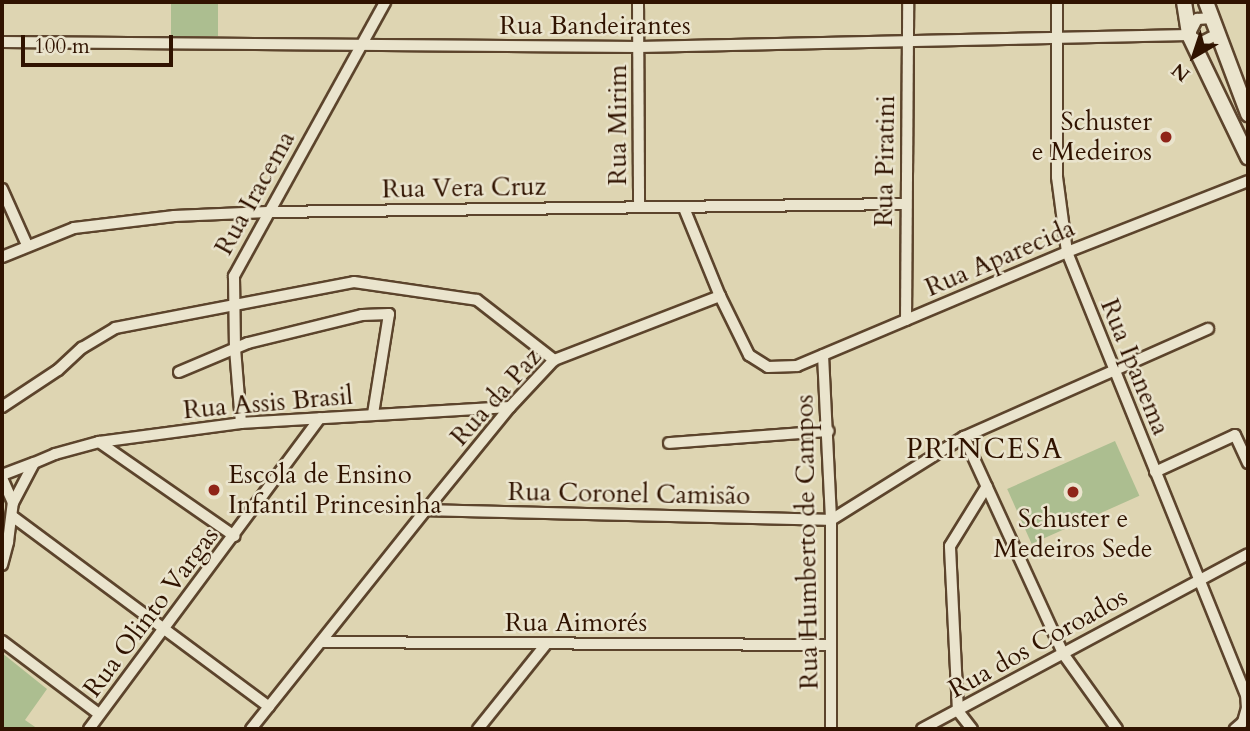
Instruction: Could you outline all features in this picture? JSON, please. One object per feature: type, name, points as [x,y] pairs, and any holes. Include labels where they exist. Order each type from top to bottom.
[{"type":"main road","points":[[1184,2],[1189,35],[1248,157]]},
{"type":"main road","points":[[1206,2],[1248,114]]},
{"type":"street","name":"Rua Iracema","points":[[242,424],[235,349],[234,276],[385,2]]},
{"type":"street","name":"Rua Mirim","points":[[638,2],[639,206]]},
{"type":"street","name":"Rua Piratini","points":[[906,320],[908,2]]},
{"type":"street","name":"Rua Ipanema","points":[[1057,2],[1057,177],[1067,252],[1246,694],[1247,708],[1243,722],[1235,729]]},
{"type":"street","points":[[1189,35],[1197,19],[1212,18]]},
{"type":"street","name":"Rua Bandeirantes","points":[[2,42],[360,47],[639,47],[1057,40],[1189,35],[1202,42],[1218,34]]},
{"type":"street","name":"Rua Aparecida","points":[[720,296],[749,355],[768,367],[797,366],[1067,252],[1248,181]]},
{"type":"street","points":[[2,189],[27,245]]},
{"type":"street","name":"Rua Vera Cruz","points":[[2,257],[74,228],[174,216],[268,212],[905,204]]},
{"type":"street","points":[[684,208],[720,296]]},
{"type":"street","points":[[2,407],[58,370],[82,348],[115,328],[354,282],[477,300],[554,360]]},
{"type":"street","name":"Rua da Paz","points":[[251,729],[510,407],[554,360],[720,296]]},
{"type":"street","points":[[179,372],[235,349],[332,322],[362,315],[389,314],[373,414]]},
{"type":"street","points":[[831,520],[964,437],[1208,329]]},
{"type":"street","name":"Rua Humberto de Campos","points":[[823,355],[830,431],[831,729]]},
{"type":"street","name":"Rua Assis Brasil","points":[[2,476],[99,442],[242,424],[510,407]]},
{"type":"street","name":"Rua Olinto Vargas","points":[[89,729],[320,418]]},
{"type":"street","points":[[669,443],[830,431]]},
{"type":"street","points":[[1155,472],[1235,435],[1248,463]]},
{"type":"street","points":[[964,437],[1064,655],[1117,729]]},
{"type":"street","points":[[99,442],[233,536]]},
{"type":"street","points":[[2,565],[13,503],[34,463]]},
{"type":"street","points":[[2,476],[13,503]]},
{"type":"street","points":[[972,729],[958,711],[950,546],[987,486]]},
{"type":"street","name":"Rua Coronel Camisão","points":[[426,510],[831,520]]},
{"type":"street","points":[[12,516],[269,707]]},
{"type":"street","name":"Rua dos Coroados","points":[[922,729],[1248,554]]},
{"type":"street","points":[[2,641],[99,714]]},
{"type":"street","name":"Rua Aimorés","points":[[321,642],[830,645]]},
{"type":"street","points":[[478,729],[546,644]]},
{"type":"green space","points":[[171,4],[218,4],[218,36],[171,36]]},
{"type":"green space","name":"Schuster e Medeiros Sede","points":[[1115,441],[1139,496],[1032,544],[1007,489]]},
{"type":"green space","points":[[2,653],[47,689],[25,720],[38,729],[2,729]]},
{"type":"place","name":"Schuster e Medeiros","points":[[1166,137]]},
{"type":"place","name":"Escola de Ensino Infantil Princesinha","points":[[214,490]]},
{"type":"place","name":"Schuster e Medeiros Sede","points":[[1073,492]]},
{"type":"district","name":"PRINCESA","points":[[985,449]]}]
